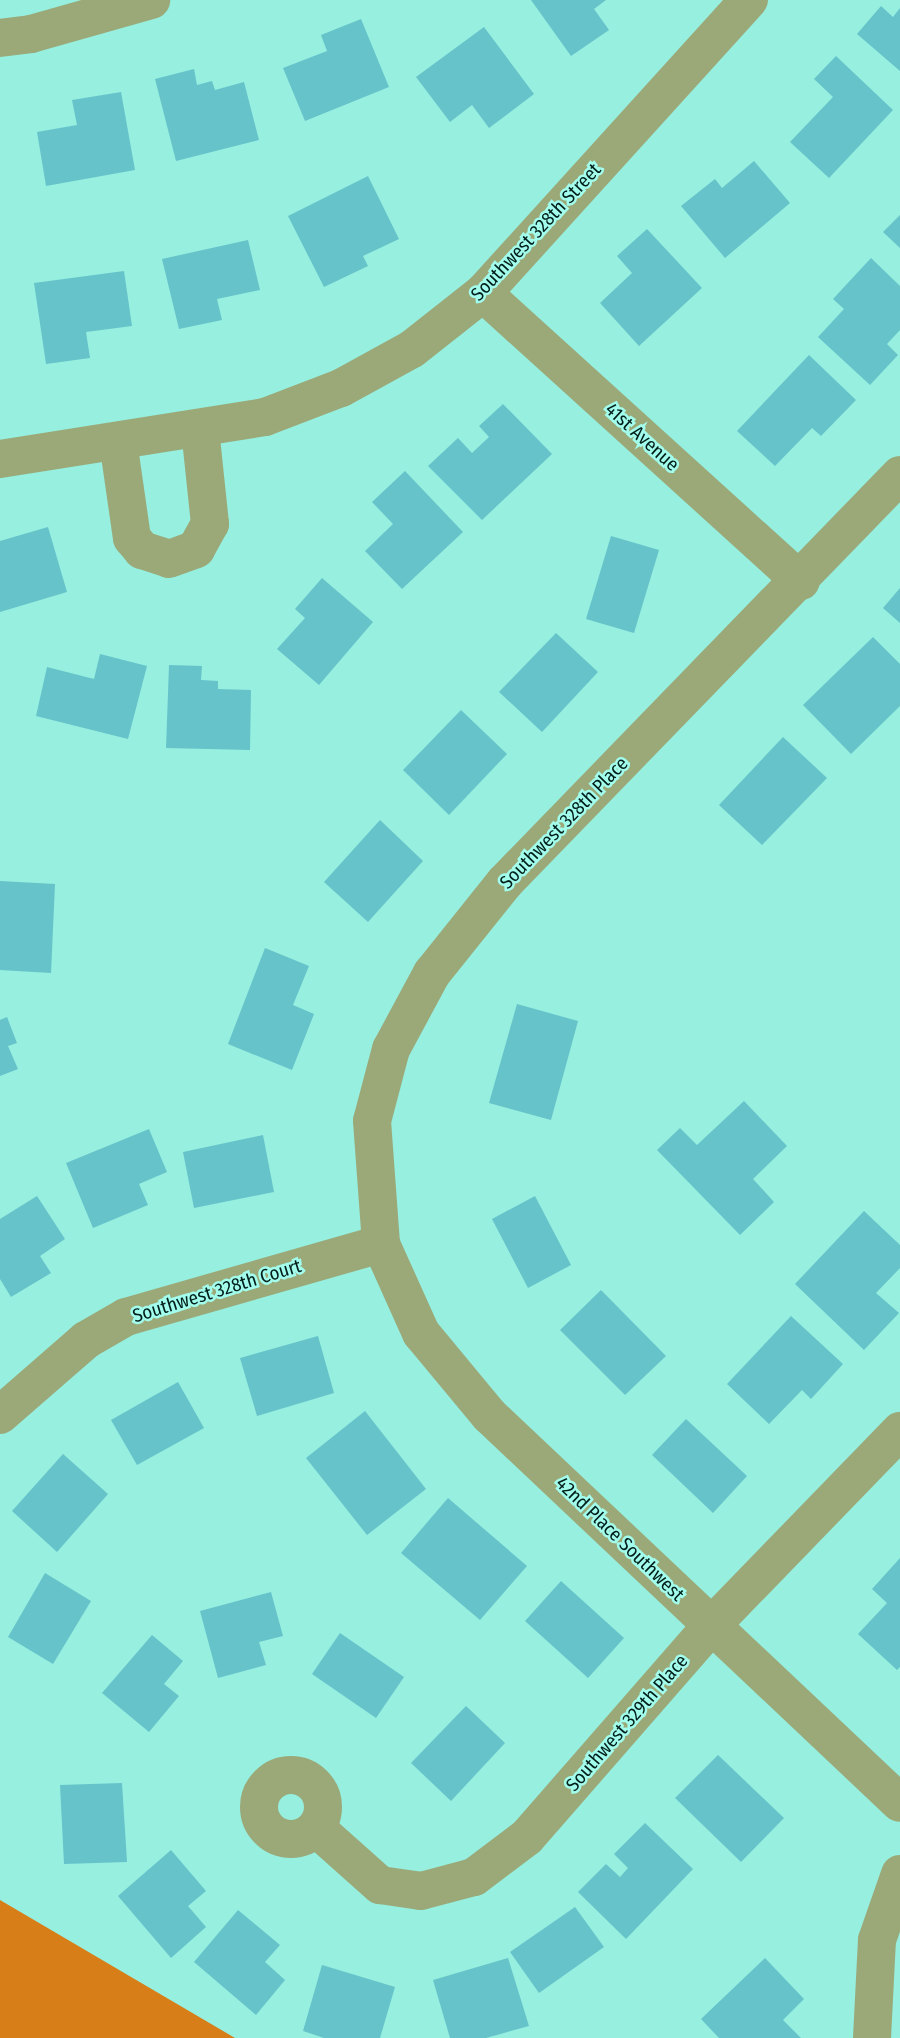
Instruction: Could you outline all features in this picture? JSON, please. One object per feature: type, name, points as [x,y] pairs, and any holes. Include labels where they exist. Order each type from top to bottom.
[{"type":"street","points":[[0,38],[31,34],[151,0]]},
{"type":"street","name":"Southwest 328th Street","points":[[0,458],[118,442],[265,417],[341,388],[412,349],[483,293],[749,0]]},
{"type":"street","name":"41st Avenue","points":[[483,293],[801,581]]},
{"type":"street","points":[[118,442],[132,538],[142,550],[169,559],[196,549],[210,524],[200,429]]},
{"type":"street","name":"Southwest 328th Place","points":[[381,1244],[372,1122],[391,1049],[432,973],[505,883],[801,581],[900,475]]},
{"type":"street","name":"Southwest 328th Court","points":[[0,1415],[86,1340],[126,1317],[381,1244]]},
{"type":"street","name":"42nd Place Southwest","points":[[381,1244],[421,1333],[489,1415],[900,1803]]},
{"type":"street","name":"Southwest 329th Place","points":[[316,1828],[380,1885],[421,1891],[474,1877],[527,1837],[711,1626],[900,1431]]},
{"type":"street","points":[[863,2030],[877,1940],[900,1874]]},
{"type":"shaded area","points":[[0,1900],[235,2038],[0,2038]]},
{"type":"building","points":[[531,0],[606,0],[594,9],[609,30],[571,56]]},
{"type":"building","points":[[881,6],[893,17],[900,8],[900,71],[857,34]]},
{"type":"building","points":[[361,19],[389,87],[305,121],[283,68],[327,51],[321,35]]},
{"type":"building","points":[[484,27],[534,94],[489,128],[472,105],[450,122],[416,77]]},
{"type":"building","points":[[836,56],[893,110],[829,178],[790,142],[833,97],[814,79]]},
{"type":"building","points":[[194,69],[197,85],[212,81],[215,90],[244,82],[259,140],[176,161],[155,79]]},
{"type":"building","points":[[121,92],[135,170],[46,186],[37,132],[77,125],[72,100]]},
{"type":"building","points":[[754,161],[790,203],[725,258],[681,206],[715,179],[722,188]]},
{"type":"building","points":[[368,176],[399,239],[363,256],[368,266],[324,287],[288,216]]},
{"type":"building","points":[[900,215],[900,248],[883,232]]},
{"type":"building","points":[[647,229],[702,288],[639,346],[600,303],[632,273],[617,256]]},
{"type":"building","points":[[248,240],[260,290],[217,299],[222,320],[179,329],[162,259]]},
{"type":"building","points":[[871,258],[900,286],[900,330],[887,344],[898,355],[870,385],[818,337],[844,309],[833,299]]},
{"type":"building","points":[[124,271],[132,326],[86,332],[90,358],[46,364],[34,283]]},
{"type":"building","points":[[809,355],[856,400],[821,436],[812,428],[775,466],[737,431]]},
{"type":"building","points":[[503,404],[552,454],[482,520],[428,466],[458,438],[472,453],[489,437],[479,426]]},
{"type":"building","points":[[405,471],[463,532],[402,589],[365,551],[393,524],[372,502]]},
{"type":"building","points":[[48,527],[67,592],[0,612],[0,541]]},
{"type":"building","points":[[611,536],[659,550],[634,633],[586,619]]},
{"type":"building","points":[[322,578],[373,622],[319,685],[277,649],[305,618],[295,609]]},
{"type":"building","points":[[900,588],[900,623],[883,608]]},
{"type":"building","points":[[556,633],[598,672],[542,732],[499,692]]},
{"type":"building","points":[[873,637],[900,664],[900,706],[851,754],[803,705]]},
{"type":"building","points":[[100,654],[147,666],[128,739],[36,716],[47,667],[94,679]]},
{"type":"building","points":[[169,665],[202,666],[201,680],[218,681],[218,689],[251,690],[250,750],[166,748]]},
{"type":"building","points":[[461,710],[507,754],[449,815],[403,770]]},
{"type":"building","points":[[783,737],[827,778],[762,845],[719,805]]},
{"type":"building","points":[[380,820],[423,861],[368,922],[324,882]]},
{"type":"building","points":[[0,881],[55,884],[51,973],[0,970]]},
{"type":"building","points":[[265,948],[309,966],[293,1005],[314,1014],[292,1070],[228,1044]]},
{"type":"building","points":[[517,1004],[578,1021],[551,1120],[489,1103]]},
{"type":"building","points":[[7,1017],[17,1043],[8,1046],[18,1069],[0,1076],[0,1020]]},
{"type":"building","points":[[744,1101],[787,1146],[753,1179],[774,1202],[740,1235],[657,1150],[680,1128],[697,1145]]},
{"type":"building","points":[[149,1129],[167,1172],[139,1184],[148,1205],[93,1228],[66,1163]]},
{"type":"building","points":[[263,1135],[274,1192],[194,1208],[183,1152]]},
{"type":"building","points":[[37,1196],[65,1239],[40,1256],[51,1273],[11,1297],[0,1279],[0,1219]]},
{"type":"building","points":[[535,1196],[571,1265],[528,1288],[492,1219]]},
{"type":"building","points":[[864,1211],[900,1245],[900,1268],[876,1293],[899,1313],[864,1350],[795,1284]]},
{"type":"building","points":[[601,1290],[666,1356],[625,1395],[560,1330]]},
{"type":"building","points":[[791,1316],[843,1364],[811,1399],[802,1390],[769,1424],[727,1384]]},
{"type":"building","points":[[318,1336],[334,1393],[257,1416],[240,1358]]},
{"type":"building","points":[[178,1382],[204,1428],[137,1465],[111,1420]]},
{"type":"building","points":[[365,1411],[426,1489],[367,1535],[306,1458]]},
{"type":"building","points":[[686,1419],[747,1476],[713,1513],[652,1455]]},
{"type":"building","points":[[63,1454],[108,1494],[57,1552],[12,1511]]},
{"type":"building","points":[[448,1498],[527,1566],[480,1620],[401,1553]]},
{"type":"building","points":[[900,1558],[900,1667],[897,1670],[858,1634],[887,1603],[872,1589]]},
{"type":"building","points":[[45,1573],[91,1601],[53,1664],[8,1637]]},
{"type":"building","points":[[561,1581],[624,1638],[588,1678],[525,1621]]},
{"type":"building","points":[[271,1592],[283,1636],[259,1642],[266,1665],[218,1678],[200,1611]]},
{"type":"building","points":[[340,1633],[404,1677],[376,1718],[312,1674]]},
{"type":"building","points":[[152,1635],[183,1661],[164,1684],[179,1696],[149,1732],[102,1693]]},
{"type":"building","points":[[466,1706],[505,1743],[451,1801],[411,1763]]},
{"type":"building","points":[[718,1755],[784,1818],[741,1862],[675,1798]]},
{"type":"building","points":[[122,1783],[127,1862],[64,1864],[60,1785]]},
{"type":"building","points":[[645,1823],[693,1869],[626,1939],[578,1892],[606,1864],[620,1877],[628,1868],[614,1854]]},
{"type":"building","points":[[171,1850],[206,1891],[188,1906],[206,1927],[171,1958],[118,1896]]},
{"type":"building","points":[[575,1907],[604,1947],[539,1993],[510,1952]]},
{"type":"building","points":[[238,1910],[280,1945],[265,1962],[285,1980],[256,2015],[194,1962]]},
{"type":"building","points":[[508,1958],[529,2026],[486,2038],[450,2038],[433,1980]]},
{"type":"building","points":[[765,1958],[804,1999],[783,2020],[801,2038],[719,2038],[701,2019]]},
{"type":"building","points":[[322,1965],[395,1987],[380,2038],[324,2038],[303,2031]]}]
